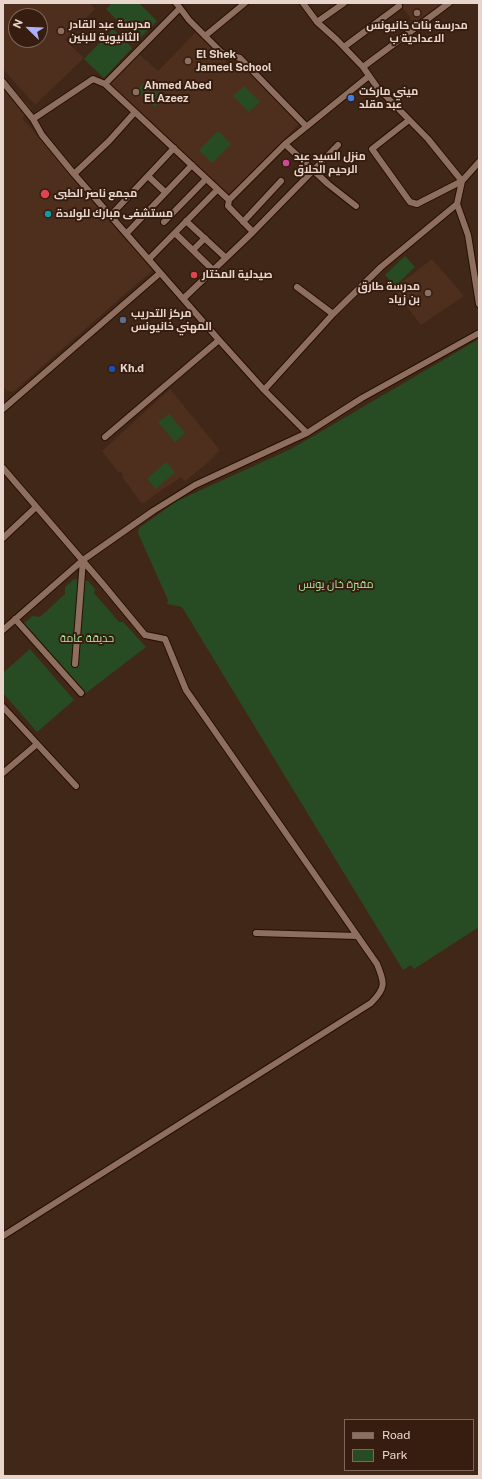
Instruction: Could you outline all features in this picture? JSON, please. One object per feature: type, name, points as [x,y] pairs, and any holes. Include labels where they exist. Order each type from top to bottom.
[{"type":"street","points":[[205,36],[245,3]]},
{"type":"street","points":[[303,3],[317,22],[363,67],[377,87],[428,139],[462,181]]},
{"type":"street","points":[[317,22],[344,3]]},
{"type":"street","points":[[363,67],[449,3]]},
{"type":"street","points":[[105,84],[178,6],[189,20],[222,53],[240,58],[306,126]]},
{"type":"street","points":[[344,47],[399,6]]},
{"type":"street","points":[[253,232],[228,206],[229,200],[285,144],[369,76]]},
{"type":"street","points":[[33,119],[93,79],[105,84],[229,200]]},
{"type":"street","points":[[3,82],[33,119],[42,135],[74,174],[127,233],[160,273],[184,298],[219,340],[264,390],[307,433]]},
{"type":"street","points":[[74,174],[109,141],[135,112]]},
{"type":"street","points":[[410,120],[372,149],[410,202],[417,204],[462,181],[479,162]]},
{"type":"street","points":[[285,144],[313,171],[356,206]]},
{"type":"street","points":[[184,298],[253,232],[338,145]]},
{"type":"street","points":[[111,215],[174,148]]},
{"type":"street","points":[[127,233],[192,165]]},
{"type":"street","points":[[148,176],[165,192]]},
{"type":"street","points":[[164,222],[206,180]]},
{"type":"street","points":[[462,181],[457,204],[468,235],[479,304]]},
{"type":"street","points":[[243,222],[281,182]]},
{"type":"street","points":[[149,259],[217,190]]},
{"type":"street","points":[[264,390],[333,314],[381,267],[457,204]]},
{"type":"street","points":[[186,221],[226,258]]},
{"type":"street","points":[[175,233],[213,270]]},
{"type":"street","points":[[193,250],[204,238]]},
{"type":"street","points":[[3,399],[5,407],[160,273]]},
{"type":"street","points":[[297,286],[333,314]]},
{"type":"street","points":[[3,630],[83,560],[153,511],[195,486],[307,433],[362,398],[479,333]]},
{"type":"street","points":[[105,437],[219,340]]},
{"type":"street","points":[[3,468],[83,560],[145,636],[165,639],[186,690],[377,964],[384,982],[379,996],[371,1003],[3,1236]]},
{"type":"street","points":[[3,538],[36,507]]},
{"type":"street","points":[[75,664],[83,560]]},
{"type":"street","points":[[16,619],[81,693]]},
{"type":"street","points":[[3,707],[76,786]]},
{"type":"street","points":[[3,773],[37,744]]},
{"type":"street","points":[[256,933],[357,936]]},
{"type":"shaded area","points":[[3,3],[90,3],[95,9],[65,40],[84,58],[35,105],[3,69]]},
{"type":"shaded area","name":"مدرسة بنات خانيونس الاعدادية ب","points":[[399,3],[443,3],[414,23]]},
{"type":"shaded area","points":[[196,32],[229,64],[236,58],[239,60],[301,122],[229,194],[167,139],[109,83],[138,53],[158,71]]},
{"type":"shaded area","name":"مجمع ناصر الطبى","points":[[3,77],[32,109],[22,118],[154,269],[13,392],[7,391],[3,386]]},
{"type":"shaded area","name":"مدرسة طارق بن زياد","points":[[432,259],[464,296],[421,325],[393,289]]},
{"type":"shaded area","points":[[170,389],[220,450],[204,466],[185,481],[181,477],[142,504],[123,478],[121,472],[118,472],[102,451]]},
{"type":"green space","points":[[112,3],[139,3],[157,21],[137,41],[106,9]]},
{"type":"green space","points":[[113,29],[132,48],[104,78],[84,59]]},
{"type":"green space","points":[[147,80],[165,96],[155,107],[137,90]]},
{"type":"green space","points":[[244,86],[260,102],[249,112],[233,96]]},
{"type":"green space","points":[[218,131],[231,144],[212,163],[199,150]]},
{"type":"green space","points":[[405,256],[415,267],[395,286],[385,275]]},
{"type":"green space","name":"مقبرة خان يونس","points":[[479,339],[479,927],[414,969],[411,965],[403,970],[182,607],[167,604],[168,600],[138,533],[139,528],[177,501],[293,448]]},
{"type":"green space","points":[[169,414],[185,433],[175,442],[158,422]]},
{"type":"green space","points":[[166,462],[175,472],[156,489],[147,479]]},
{"type":"green space","name":"حديقة عامة","points":[[74,579],[88,581],[95,589],[94,593],[119,622],[123,622],[146,647],[86,693],[24,623],[33,616],[40,617],[65,594],[65,587]]},
{"type":"green space","points":[[30,649],[74,700],[37,732],[3,693],[3,673]]},
{"type":"place","name":"مدرسة بنات خانيونس الاعدادية ب","points":[[417,13]]},
{"type":"place","name":"مدرسة عبد القادر الثانيوية للبنين","points":[[61,31]]},
{"type":"place","name":"El Shek Jameel School","points":[[188,61]]},
{"type":"place","name":"Ahmed Abed El Azeez","points":[[136,92]]},
{"type":"place","name":"ميني ماركت عبد مقلد","points":[[351,98]]},
{"type":"place","name":"منزل السيد عبد الرحيم الحلاق","points":[[286,163]]},
{"type":"place","name":"مجمع ناصر الطبى","points":[[45,194]]},
{"type":"place","name":"مستشفى مبارك للولادة","points":[[48,214]]},
{"type":"place","name":"صيدلية المختار","points":[[194,275]]},
{"type":"place","name":"مدرسة طارق بن زياد","points":[[428,293]]},
{"type":"place","name":"مركز التدريب المهني خانيونس","points":[[123,320]]},
{"type":"place","name":"Kh.d","points":[[112,369]]}]
